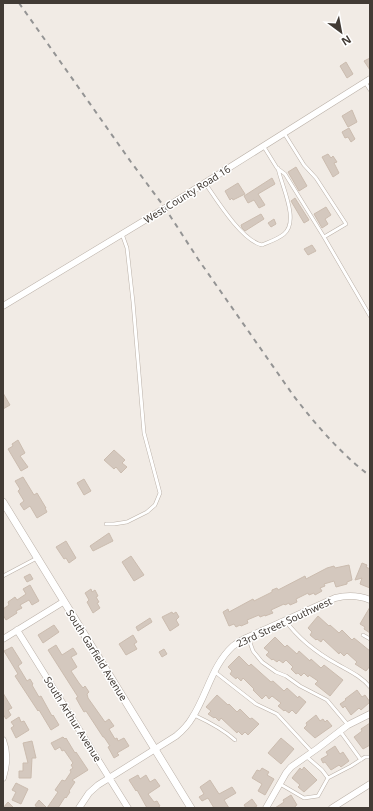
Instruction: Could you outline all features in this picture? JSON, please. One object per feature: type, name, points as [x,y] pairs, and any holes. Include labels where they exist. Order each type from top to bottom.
[{"type":"street","name":"West County Road 16","points":[[3,306],[205,183],[367,81]]},
{"type":"street","name":"South Garfield Avenue","points":[[3,502],[63,602],[191,808]]},
{"type":"street","name":"23rd Street Southwest","points":[[79,808],[93,789],[176,736],[185,728],[194,715],[214,672],[225,654],[234,645],[248,637],[335,598],[343,596],[361,596],[370,600]]},
{"type":"street","points":[[3,639],[63,602]]},
{"type":"street","name":"South Arthur Avenue","points":[[17,630],[128,808]]},
{"type":"street","points":[[266,808],[291,767],[348,725],[370,714]]},
{"type":"street","points":[[3,740],[7,754],[3,778]]},
{"type":"street","points":[[332,808],[370,784]]},
{"type":"lane","points":[[367,81],[370,90]]},
{"type":"lane","points":[[284,133],[304,165],[316,178],[346,224],[324,237]]},
{"type":"lane","points":[[264,146],[278,168],[285,174],[370,316]]},
{"type":"lane","points":[[205,183],[229,218],[258,244],[262,245],[284,234],[290,228],[291,210],[280,179],[278,168]]},
{"type":"lane","points":[[106,524],[127,522],[147,512],[155,505],[160,493],[144,433],[127,248],[122,234]]},
{"type":"lane","points":[[3,576],[37,558]]},
{"type":"lane","points":[[285,620],[295,635],[336,664],[363,679],[370,686]]},
{"type":"lane","points":[[363,635],[370,638]]},
{"type":"lane","points":[[248,637],[252,650],[262,662],[276,672],[286,676],[300,686],[327,700],[348,725]]},
{"type":"lane","points":[[214,672],[256,704],[277,714],[312,752]]},
{"type":"lane","points":[[194,715],[217,728],[222,729],[235,740]]},
{"type":"lane","points":[[340,731],[361,760]]},
{"type":"lane","points":[[306,756],[322,770],[328,778]]},
{"type":"lane","points":[[280,783],[304,798],[318,796],[328,778],[365,757],[370,757]]},
{"type":"building","points":[[370,58],[370,70],[364,61]]},
{"type":"building","points":[[346,62],[353,74],[347,78],[340,66]]},
{"type":"building","points":[[352,110],[357,122],[348,127],[342,116]]},
{"type":"building","points":[[349,128],[355,139],[351,142],[348,137],[345,138],[342,132]]},
{"type":"building","points":[[328,154],[331,158],[333,156],[337,162],[334,163],[339,173],[333,177],[322,157]]},
{"type":"building","points":[[296,167],[307,186],[299,191],[288,172]]},
{"type":"building","points":[[272,178],[275,184],[258,194],[265,205],[259,208],[254,200],[248,203],[244,196]]},
{"type":"building","points":[[238,183],[245,194],[230,200],[225,191]]},
{"type":"building","points":[[295,198],[309,220],[304,223],[291,201]]},
{"type":"building","points":[[326,207],[331,215],[325,219],[328,224],[322,228],[314,214]]},
{"type":"building","points":[[261,214],[264,219],[245,231],[242,228],[241,225]]},
{"type":"building","points":[[274,219],[276,224],[271,227],[268,223]]},
{"type":"building","points":[[312,245],[316,251],[308,255],[304,249]]},
{"type":"building","points":[[3,393],[10,405],[3,409]]},
{"type":"building","points":[[18,440],[25,453],[20,456],[28,467],[21,471],[8,449]]},
{"type":"building","points":[[114,450],[125,460],[122,463],[127,467],[121,473],[116,467],[114,469],[104,460]]},
{"type":"building","points":[[23,477],[34,495],[37,493],[46,508],[47,512],[37,518],[30,506],[24,510],[20,504],[24,501],[18,491],[20,489],[15,481]]},
{"type":"building","points":[[84,479],[91,491],[84,495],[77,483]]},
{"type":"building","points":[[109,533],[113,541],[93,551],[90,546]]},
{"type":"building","points":[[66,541],[76,558],[69,563],[66,558],[64,559],[56,547]]},
{"type":"building","points":[[131,556],[144,575],[134,581],[122,562]]},
{"type":"building","points":[[362,563],[367,565],[366,567],[370,569],[370,588],[360,584],[362,578],[355,580]]},
{"type":"building","points":[[349,565],[352,580],[347,582],[347,584],[336,587],[334,581],[324,584],[325,586],[320,588],[322,591],[315,595],[314,593],[309,595],[308,593],[296,599],[297,602],[290,605],[289,603],[284,604],[271,610],[273,613],[260,617],[259,615],[247,620],[248,623],[241,626],[236,627],[234,624],[229,626],[223,612],[228,609],[229,612],[253,599],[254,601],[272,592],[272,590],[277,588],[278,590],[305,576],[306,579],[327,568]]},
{"type":"building","points":[[30,574],[33,579],[27,582],[24,577]]},
{"type":"building","points":[[30,585],[39,601],[32,605],[29,600],[20,605],[22,608],[6,620],[3,615],[3,609],[9,605],[8,602],[15,597],[17,600],[26,594],[23,589]]},
{"type":"building","points":[[91,589],[92,592],[95,590],[98,596],[96,597],[99,602],[97,603],[100,608],[93,613],[87,602],[89,600],[85,593]]},
{"type":"building","points":[[370,607],[370,633],[360,624]]},
{"type":"building","points":[[172,612],[173,614],[176,612],[179,617],[176,620],[179,625],[170,631],[162,617]]},
{"type":"building","points":[[318,616],[339,633],[342,630],[352,640],[354,638],[370,651],[370,666],[366,671],[355,664],[357,662],[347,653],[344,656],[340,652],[339,654],[323,639],[321,642],[310,635],[312,632],[308,628]]},
{"type":"building","points":[[150,618],[152,622],[138,631],[136,627]]},
{"type":"building","points":[[54,625],[59,632],[43,643],[38,635]]},
{"type":"building","points":[[133,635],[137,642],[134,644],[137,649],[126,655],[119,644]]},
{"type":"building","points":[[275,637],[285,647],[287,645],[297,654],[299,651],[321,668],[324,665],[343,680],[330,696],[315,684],[318,681],[309,675],[308,677],[304,673],[301,676],[298,673],[296,674],[291,669],[293,667],[286,660],[283,663],[279,660],[277,662],[266,655],[269,652],[264,648]]},
{"type":"building","points":[[56,645],[62,655],[73,648],[77,654],[71,657],[77,667],[71,671],[83,688],[85,686],[89,692],[87,694],[88,698],[105,722],[109,719],[114,726],[109,729],[115,739],[117,738],[118,741],[124,738],[129,746],[117,753],[119,755],[114,758],[108,747],[110,746],[86,711],[84,712],[76,698],[78,697],[48,650]]},
{"type":"building","points":[[12,647],[22,663],[18,666],[27,681],[30,679],[39,697],[41,696],[52,716],[53,715],[59,725],[51,730],[15,676],[18,674],[4,651]]},
{"type":"building","points":[[164,649],[167,654],[162,657],[159,652]]},
{"type":"building","points":[[239,656],[249,666],[251,664],[271,682],[273,681],[284,691],[287,688],[298,698],[299,696],[306,702],[296,714],[292,710],[289,713],[285,710],[284,711],[278,706],[281,703],[272,696],[269,699],[266,695],[262,699],[243,678],[241,681],[237,677],[236,679],[230,674],[232,671],[228,667]]},
{"type":"building","points":[[357,690],[362,697],[365,695],[370,702],[361,710],[359,708],[351,715],[345,706],[343,708],[340,704]]},
{"type":"building","points":[[3,693],[12,708],[8,710],[11,715],[6,719],[3,714]]},
{"type":"building","points":[[217,695],[237,712],[240,709],[250,719],[252,718],[259,724],[248,735],[245,732],[242,735],[238,731],[237,733],[221,718],[219,721],[215,717],[214,718],[208,714],[211,711],[206,707]]},
{"type":"building","points":[[316,715],[320,721],[323,719],[325,722],[327,720],[332,726],[315,738],[304,728],[307,725],[306,723]]},
{"type":"building","points":[[19,717],[21,722],[24,721],[29,730],[16,738],[11,728],[14,726],[11,722]]},
{"type":"building","points":[[370,723],[370,745],[363,749],[354,737],[362,731],[361,729]]},
{"type":"building","points":[[63,737],[65,739],[66,738],[88,770],[72,780],[75,782],[69,791],[70,792],[58,808],[47,808],[58,792],[55,790],[62,780],[65,781],[71,772],[70,770],[73,768],[71,765],[73,763],[64,750],[62,751],[60,747],[55,750],[51,743]]},
{"type":"building","points":[[281,738],[294,749],[281,764],[268,753]]},
{"type":"building","points":[[32,741],[36,758],[32,758],[31,778],[19,778],[19,771],[23,771],[23,763],[28,763],[23,743]]},
{"type":"building","points":[[335,746],[340,754],[343,752],[349,761],[341,767],[339,765],[331,770],[325,762],[323,763],[321,759],[328,755],[326,752]]},
{"type":"building","points":[[304,767],[317,780],[304,792],[298,787],[300,785],[292,778],[300,768],[302,770]]},
{"type":"building","points":[[262,768],[269,772],[267,775],[274,779],[265,795],[258,791],[262,784],[252,778],[257,770],[260,771]]},
{"type":"building","points":[[138,775],[140,779],[146,775],[150,782],[155,779],[160,786],[148,794],[154,802],[157,801],[160,806],[157,808],[147,808],[137,790],[136,791],[129,780]]},
{"type":"building","points":[[210,780],[219,794],[232,787],[236,793],[224,800],[229,808],[214,808],[208,798],[202,801],[199,797],[204,794],[200,787]]},
{"type":"building","points":[[16,783],[28,789],[21,804],[12,800],[16,792],[12,790]]},
{"type":"building","points":[[291,795],[297,805],[295,806],[296,808],[275,808],[284,802],[283,800]]},
{"type":"building","points":[[252,799],[257,806],[253,808],[246,808],[244,805]]},
{"type":"building","points":[[39,800],[47,808],[37,808],[35,805]]},
{"type":"building","points":[[8,802],[14,808],[3,808]]},
{"type":"railway","points":[[19,3],[165,208],[198,259],[293,395],[329,438],[370,476]]}]
